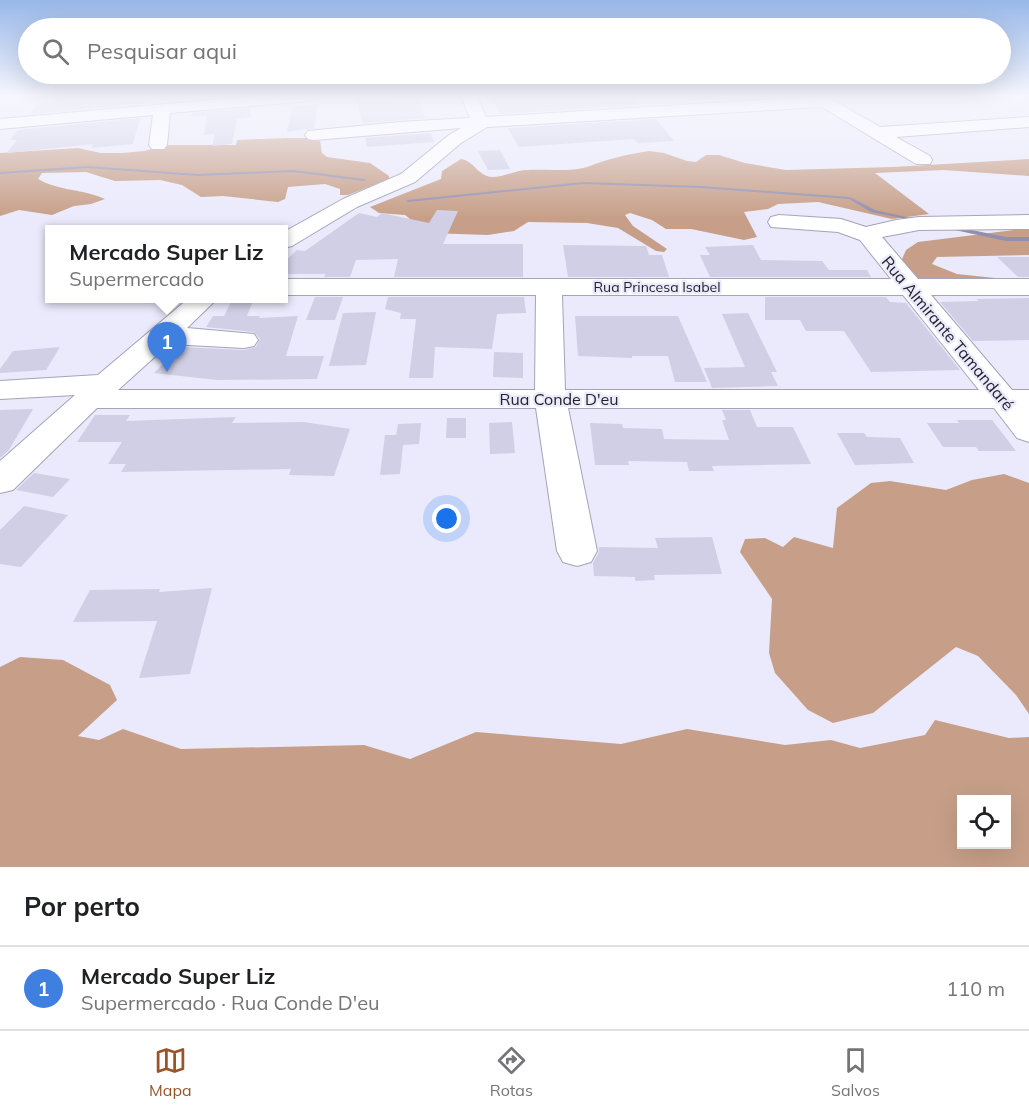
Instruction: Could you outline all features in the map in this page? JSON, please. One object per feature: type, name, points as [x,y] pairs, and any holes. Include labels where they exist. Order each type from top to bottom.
[{"type":"street","points":[[158,145],[159,136]]},
{"type":"street","points":[[288,239],[350,203],[408,178],[461,136]]},
{"type":"street","points":[[882,136],[923,160]]},
{"type":"street","name":"Rua Almirante Tamandaré","points":[[834,215],[862,232],[909,286],[1016,399],[1029,430]]},
{"type":"street","points":[[779,222],[841,226],[862,232],[965,221],[1029,222]]},
{"type":"street","name":"Rua Princesa Isabel","points":[[288,287],[1029,287]]},
{"type":"street","points":[[549,287],[550,399],[577,551]]},
{"type":"street","points":[[0,482],[98,391],[200,303]]},
{"type":"street","points":[[164,334],[244,340]]},
{"type":"street","name":"Rua Conde D'eu","points":[[0,390],[550,399],[1016,399]]},
{"type":"shaded area","points":[[312,138],[320,141],[322,153],[327,157],[370,163],[389,176],[389,179],[348,195],[340,195],[340,189],[325,184],[288,187],[285,199],[278,202],[223,196],[201,197],[182,185],[160,180],[115,181],[86,172],[42,173],[38,179],[46,183],[105,199],[74,206],[52,215],[19,210],[0,216],[0,153],[78,148],[101,153],[122,153],[144,151],[166,145],[236,145],[237,140]]},
{"type":"shaded area","points":[[649,151],[696,162],[706,155],[719,155],[745,163],[786,170],[893,167],[1029,159],[1029,176],[944,170],[875,173],[929,214],[892,219],[818,202],[778,204],[768,209],[744,212],[757,237],[744,240],[691,229],[666,229],[652,220],[630,213],[625,215],[633,226],[667,249],[664,252],[656,251],[618,228],[587,223],[528,222],[514,231],[488,235],[428,233],[405,215],[379,213],[370,207],[441,179],[442,171],[461,159],[483,174],[492,177],[524,170],[581,169],[618,157]]},
{"type":"shaded area","points":[[1029,228],[1029,255],[937,257],[932,264],[957,274],[1014,280],[932,283],[914,278],[899,266],[906,250],[918,242]]},
{"type":"shaded area","points":[[1004,474],[1029,483],[1029,714],[1016,695],[978,656],[956,647],[873,713],[833,723],[808,710],[775,673],[769,653],[772,599],[740,552],[745,539],[765,538],[783,547],[794,537],[833,548],[837,508],[871,483],[890,481],[946,490],[972,480]]},
{"type":"shaded area","points":[[20,657],[63,660],[110,685],[117,700],[78,736],[99,740],[123,729],[181,749],[364,745],[410,759],[476,732],[621,744],[687,729],[785,745],[831,740],[860,748],[925,735],[935,720],[1009,738],[1029,737],[1029,867],[0,867],[0,667]]},
{"type":"building","points":[[13,136],[135,136],[133,144],[91,148],[93,144],[7,153],[17,140],[10,140]]},
{"type":"building","points":[[214,136],[234,136],[232,144],[212,146]]},
{"type":"building","points":[[432,136],[434,142],[367,147],[365,138]]},
{"type":"building","points":[[512,136],[670,136],[674,141],[638,143],[634,139],[518,147]]},
{"type":"building","points":[[500,150],[510,169],[488,170],[478,151]]},
{"type":"building","points":[[437,210],[458,211],[443,244],[523,244],[523,277],[394,277],[398,259],[356,260],[350,277],[324,277],[326,274],[288,274],[288,258],[297,250],[305,251],[359,213],[377,217],[382,213],[429,223]]},
{"type":"building","points":[[563,245],[646,246],[649,255],[662,255],[669,277],[568,277]]},
{"type":"building","points":[[753,245],[761,260],[822,261],[829,270],[867,270],[871,277],[710,277],[700,255],[710,255],[705,247]]},
{"type":"building","points":[[997,257],[1029,257],[1029,277],[1018,277]]},
{"type":"building","points":[[315,297],[343,297],[335,320],[306,320]]},
{"type":"building","points":[[388,297],[524,297],[526,313],[497,314],[492,349],[435,347],[433,378],[409,378],[416,319],[400,319],[401,313],[385,309]]},
{"type":"building","points":[[765,297],[886,297],[890,302],[906,303],[960,370],[871,372],[844,331],[806,331],[800,320],[765,320]]},
{"type":"building","points":[[1029,298],[1029,340],[973,341],[940,302],[979,301],[976,299]]},
{"type":"building","points":[[230,303],[252,303],[247,316],[260,316],[259,318],[298,316],[286,356],[324,356],[317,379],[217,380],[154,373],[180,347],[244,350],[256,347],[260,339],[254,332],[206,327],[213,316],[224,316]]},
{"type":"building","points":[[376,312],[366,365],[329,366],[343,313]]},
{"type":"building","points":[[748,313],[777,372],[771,372],[778,386],[712,388],[704,368],[745,367],[722,314]]},
{"type":"building","points":[[575,316],[678,316],[707,382],[675,382],[668,356],[632,356],[632,358],[578,356]]},
{"type":"building","points":[[60,347],[46,370],[0,373],[0,369],[13,351]]},
{"type":"building","points":[[494,352],[523,353],[523,378],[493,377]]},
{"type":"building","points":[[33,409],[9,450],[0,458],[0,410]]},
{"type":"building","points":[[722,410],[750,410],[757,427],[793,427],[811,464],[712,466],[714,471],[689,471],[687,462],[628,461],[629,465],[595,465],[590,423],[622,424],[623,428],[662,429],[664,439],[729,440],[722,420],[726,420]]},
{"type":"building","points":[[95,415],[130,415],[126,421],[236,417],[232,423],[304,422],[350,429],[334,476],[289,475],[291,469],[121,472],[126,464],[108,464],[122,442],[77,442]]},
{"type":"building","points":[[447,418],[466,418],[466,438],[446,438]]},
{"type":"building","points":[[957,420],[992,420],[1016,451],[979,451],[976,447],[943,447],[927,423],[959,423]]},
{"type":"building","points":[[512,422],[515,453],[490,454],[489,423]]},
{"type":"building","points":[[421,423],[419,444],[403,445],[400,474],[380,475],[385,435],[396,435],[398,424]]},
{"type":"building","points":[[837,433],[864,433],[867,437],[900,438],[914,463],[855,465]]},
{"type":"building","points":[[34,473],[70,479],[53,497],[16,490]]},
{"type":"building","points":[[24,506],[68,515],[21,567],[0,564],[0,530]]},
{"type":"building","points":[[712,537],[722,574],[654,575],[655,580],[635,581],[635,577],[594,576],[593,563],[599,547],[658,548],[655,538]]},
{"type":"building","points":[[212,588],[190,674],[139,678],[157,621],[73,622],[90,590],[160,589],[159,592]]},
{"type":"waterway","points":[[0,173],[88,167],[198,175],[293,171],[364,180]]},
{"type":"waterway","points":[[408,201],[584,183],[701,187],[850,198],[873,211],[917,220]]},
{"type":"waterway","points":[[952,228],[1006,239],[1029,239]]},
{"type":"place","name":"Mercado Super Liz","points":[[167,372]]}]
